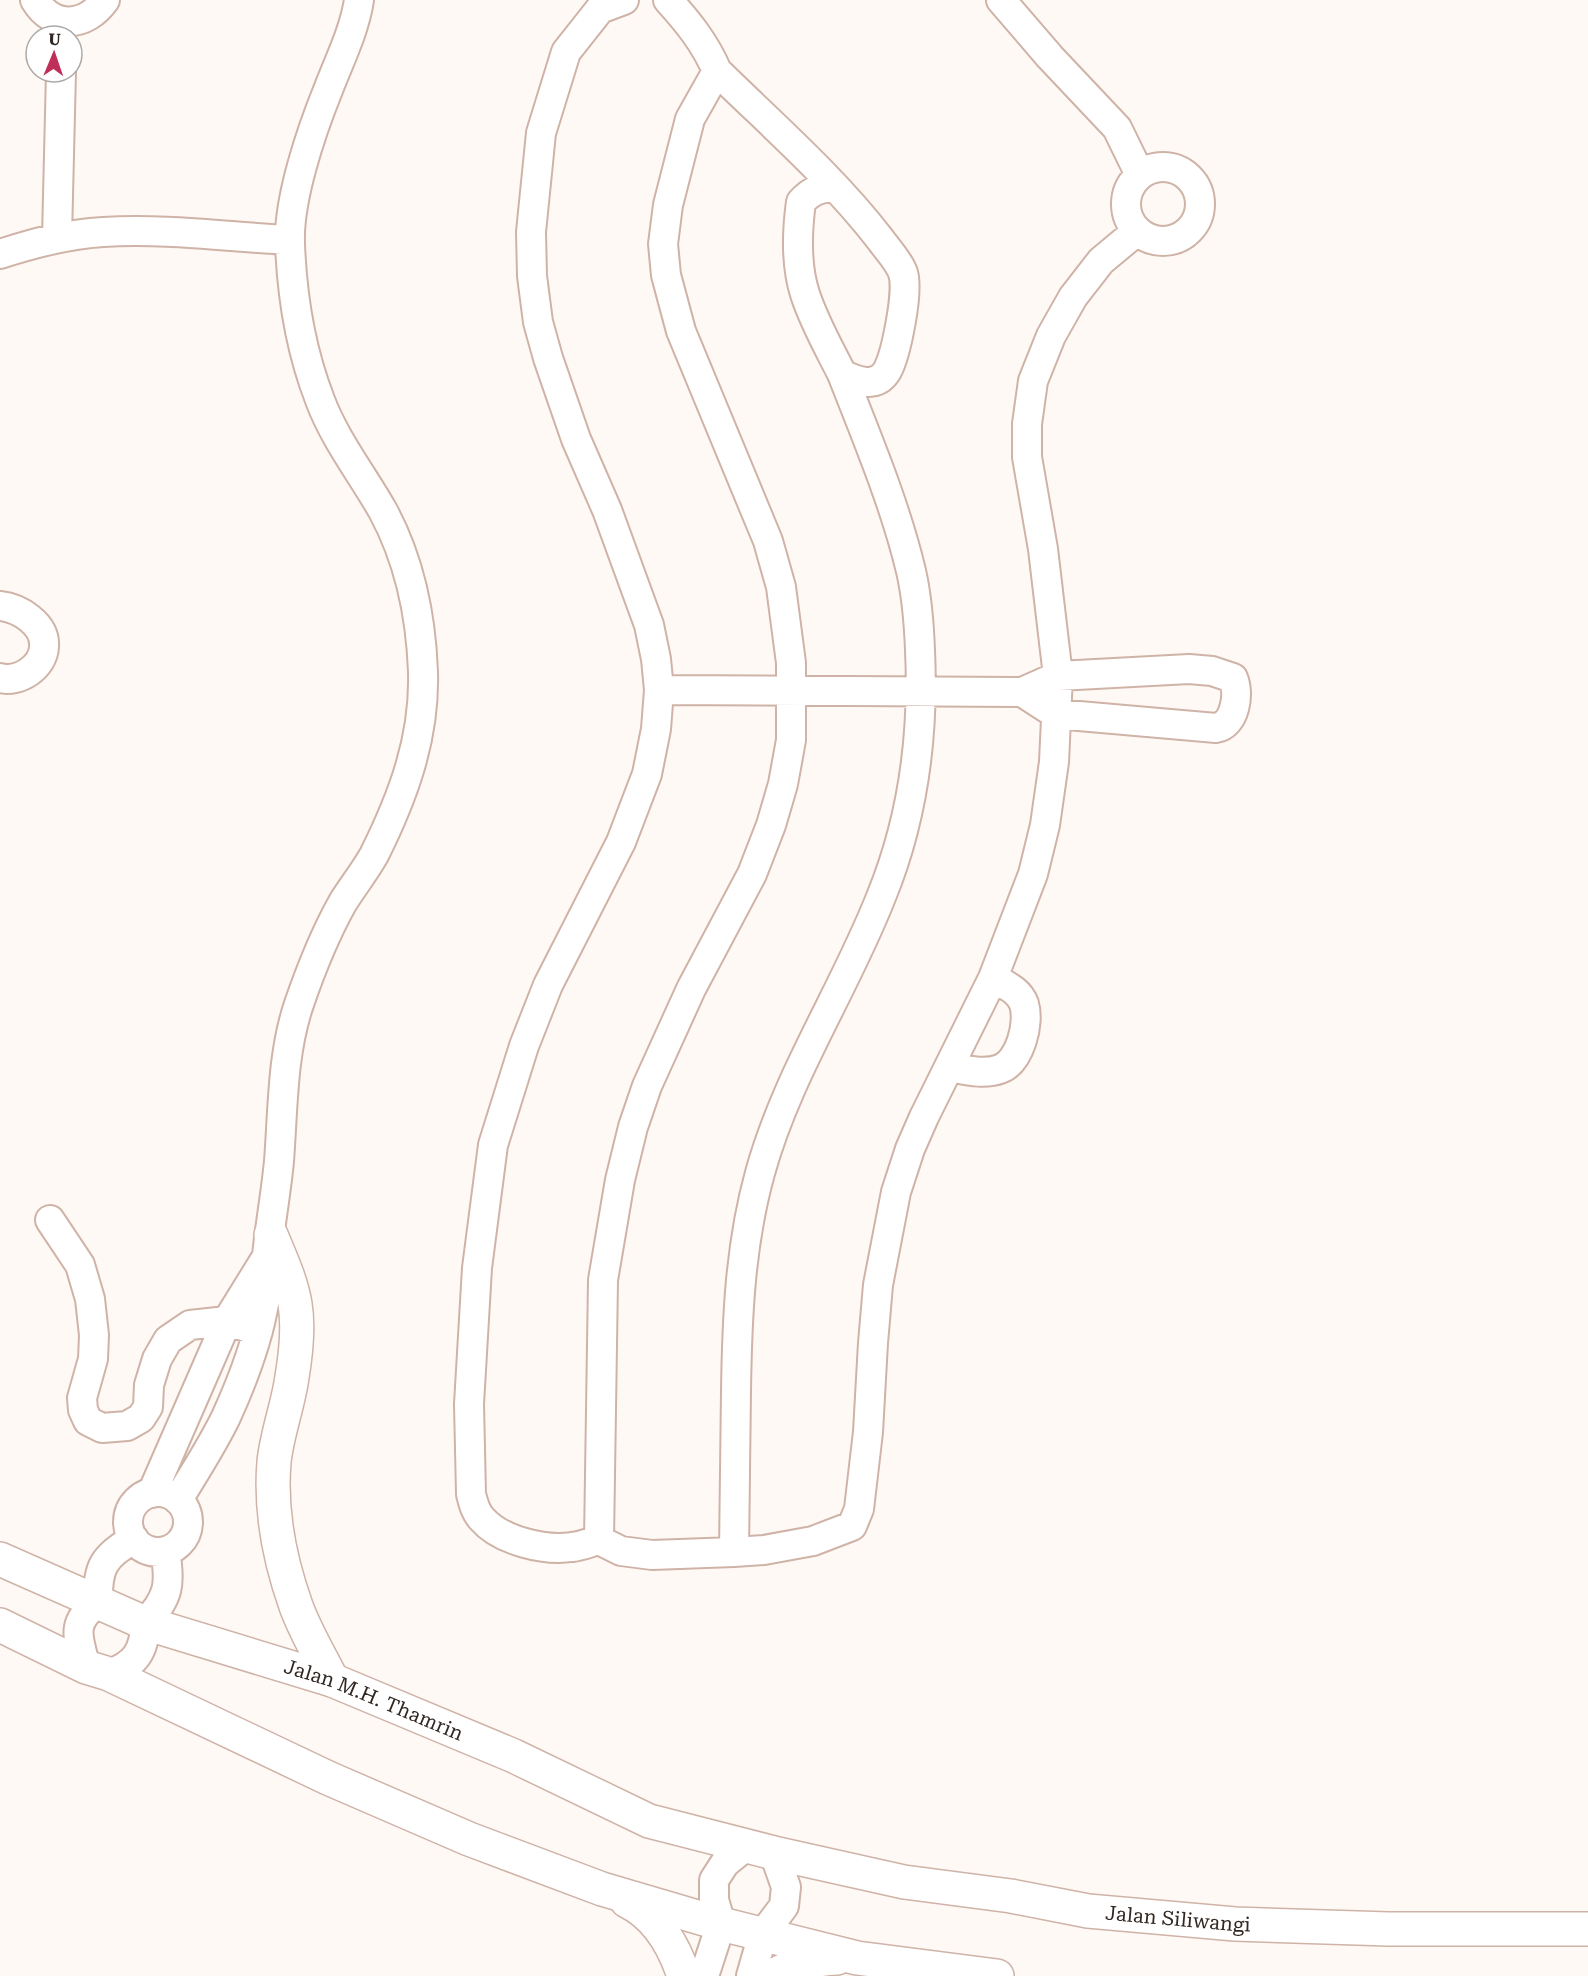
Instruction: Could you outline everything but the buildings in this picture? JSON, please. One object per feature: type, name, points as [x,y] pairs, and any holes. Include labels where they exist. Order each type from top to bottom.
[{"type":"main road","points":[[269,1246],[286,1274],[295,1304],[297,1340],[292,1379],[281,1419],[274,1463],[275,1509],[281,1555],[297,1608],[332,1680]]},
{"type":"main road","name":"Jalan M.H. Thamrin","points":[[0,1559],[145,1623],[332,1680],[514,1756],[649,1821],[760,1850]]},
{"type":"main road","points":[[0,1624],[371,1797],[469,1839],[602,1888],[721,1924],[856,1958],[997,1976]]},
{"type":"main road","name":"Jalan Siliwangi","points":[[760,1850],[904,1882],[1011,1896],[1088,1911],[1235,1924],[1318,1927],[1588,1929]]},
{"type":"main road","points":[[602,1888],[633,1903],[658,1926],[676,1954],[684,1976]]},
{"type":"main road","points":[[773,1976],[794,1965],[814,1959],[856,1958]]},
{"type":"street","points":[[35,0],[41,10],[57,24]]},
{"type":"street","points":[[73,24],[87,18],[105,0]]},
{"type":"street","points":[[165,1497],[225,1419],[258,1331],[265,1299],[286,1058],[298,1007],[319,950],[344,901],[372,858],[395,806],[414,759],[422,712],[423,673],[413,588],[399,546],[383,511],[349,458],[320,400],[299,329],[290,240],[292,208],[309,144],[327,91],[345,49],[359,0]]},
{"type":"street","points":[[624,0],[600,9],[566,52],[541,133],[531,232],[532,276],[538,322],[548,358],[576,439],[607,510],[649,625],[659,690],[656,729],[647,774],[621,842],[548,985],[503,1107],[493,1145],[477,1268],[469,1404],[471,1494],[474,1507],[482,1519],[512,1540],[544,1547],[573,1547],[599,1540],[621,1551],[652,1555],[734,1552],[764,1550],[813,1541],[852,1526],[861,1498],[868,1432],[873,1342],[884,1248],[896,1192],[910,1149],[934,1096],[993,978],[1033,874],[1054,762],[1058,676],[1043,549],[1027,457],[1027,424],[1033,381],[1051,336],[1073,297],[1101,261],[1137,231]]},
{"type":"street","points":[[668,0],[691,26],[707,49],[717,71],[835,188],[871,228],[903,273],[905,283],[903,312],[890,365],[884,375],[877,380],[865,383],[842,374]]},
{"type":"street","points":[[1001,0],[1050,57],[1117,128],[1140,175]]},
{"type":"street","points":[[599,1540],[603,1280],[620,1180],[633,1127],[647,1086],[691,989],[752,874],[771,825],[783,784],[791,740],[791,663],[781,587],[768,541],[681,331],[666,275],[663,244],[668,205],[679,156],[690,119],[717,71]]},
{"type":"street","points":[[57,237],[61,84]]},
{"type":"street","points":[[1159,167],[1170,168],[1180,171],[1195,186],[1200,206],[1193,226],[1185,234],[1176,239],[1155,241],[1137,231],[1130,223],[1125,202],[1132,183],[1140,175],[1159,167]]},
{"type":"street","points":[[734,1552],[737,1310],[747,1224],[760,1171],[780,1113],[802,1060],[840,986],[881,897],[898,848],[910,802],[920,726],[922,690],[918,611],[911,572],[899,528],[842,374],[808,301],[800,271],[801,202],[814,190],[822,187],[835,188]]},
{"type":"street","points":[[0,254],[57,237],[102,232],[159,231],[290,240]]},
{"type":"street","points":[[0,606],[24,614],[37,626],[45,646],[29,672],[18,677],[0,678]]},
{"type":"street","points":[[659,690],[1022,692],[1058,676],[1189,669],[1212,671],[1233,678],[1236,694],[1230,719],[1225,726],[1216,728],[1056,714],[1022,692]]},
{"type":"street","points":[[950,1067],[980,1073],[1002,1069],[1018,1052],[1027,1022],[1024,1003],[1014,990],[993,978]]},
{"type":"street","points":[[50,1220],[80,1265],[90,1299],[94,1335],[93,1359],[82,1398],[87,1421],[102,1428],[127,1426],[141,1418],[147,1407],[149,1385],[157,1359],[168,1340],[190,1325],[227,1321],[258,1331]]},
{"type":"street","points":[[165,1497],[184,1417],[227,1321],[269,1246]]},
{"type":"street","points":[[184,1417],[218,1431]]},
{"type":"street","points":[[142,1497],[165,1497],[184,1507],[188,1525],[181,1541],[173,1548],[153,1551],[142,1547],[134,1539],[129,1531],[128,1521],[135,1503],[142,1497]]},
{"type":"street","points":[[134,1539],[115,1550],[102,1566],[98,1583],[98,1603],[85,1611],[79,1623],[80,1647],[98,1670],[128,1665],[141,1650],[145,1636],[145,1623],[159,1608],[167,1590],[169,1574],[165,1551]]},
{"type":"street","points":[[704,1976],[721,1924],[714,1900],[714,1880],[725,1863],[760,1850],[786,1887],[784,1906],[763,1934],[751,1976]]}]
